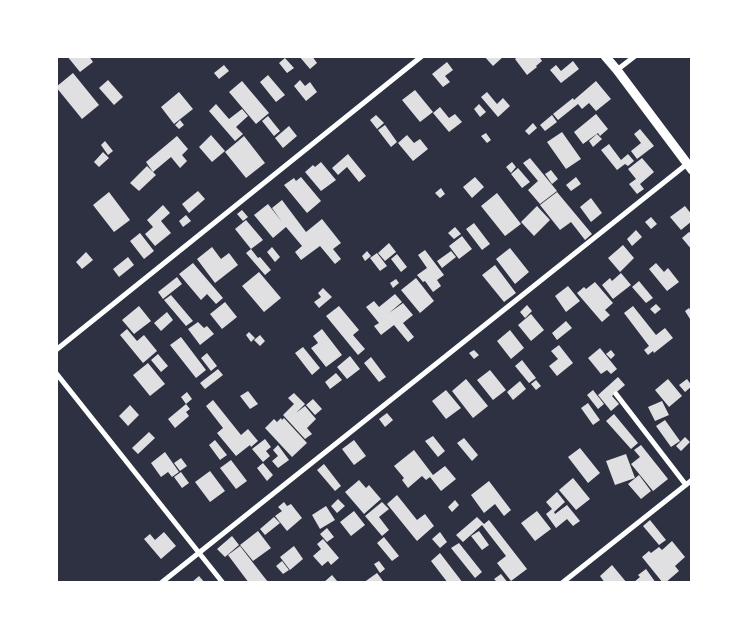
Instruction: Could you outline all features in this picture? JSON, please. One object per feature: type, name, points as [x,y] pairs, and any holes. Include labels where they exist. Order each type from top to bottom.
[{"type":"street","points":[[56,350],[422,56]]},
{"type":"street","points":[[161,583],[689,167],[605,56]]},
{"type":"street","points":[[617,70],[635,56]]},
{"type":"street","points":[[56,373],[223,583]]},
{"type":"street","points":[[616,394],[686,485]]},
{"type":"street","points":[[562,583],[692,480]]},
{"type":"building","points":[[67,56],[89,56],[93,62],[80,72]]},
{"type":"building","points":[[299,56],[312,56],[317,63],[310,69]]},
{"type":"building","points":[[484,56],[504,56],[493,66]]},
{"type":"building","points":[[518,56],[539,56],[542,61],[527,75],[515,59]]},
{"type":"building","points":[[285,58],[294,68],[287,73],[279,63]]},
{"type":"building","points":[[573,61],[579,69],[561,83],[550,70],[556,65],[561,71]]},
{"type":"building","points":[[447,62],[453,70],[445,76],[450,82],[443,87],[432,74]]},
{"type":"building","points":[[224,65],[229,71],[219,79],[214,73]]},
{"type":"building","points":[[73,73],[99,105],[82,119],[56,87]]},
{"type":"building","points":[[268,75],[285,95],[276,102],[260,82]]},
{"type":"building","points":[[108,80],[123,97],[114,105],[99,88]]},
{"type":"building","points":[[300,80],[305,86],[310,82],[317,92],[306,101],[294,86]]},
{"type":"building","points":[[242,81],[269,113],[256,124],[229,92]]},
{"type":"building","points":[[596,81],[611,99],[596,111],[589,103],[582,109],[578,104],[558,120],[553,114],[573,98],[574,100]]},
{"type":"building","points":[[415,90],[433,112],[420,122],[402,100]]},
{"type":"building","points":[[179,92],[193,109],[174,124],[161,107]]},
{"type":"building","points":[[487,92],[497,104],[503,98],[510,106],[498,117],[481,97]]},
{"type":"building","points":[[216,104],[229,119],[242,109],[248,116],[236,127],[243,134],[235,141],[209,111]]},
{"type":"building","points":[[479,104],[486,112],[480,117],[474,109]]},
{"type":"building","points":[[440,107],[449,118],[455,114],[462,122],[449,132],[433,113]]},
{"type":"building","points":[[596,114],[608,129],[600,136],[598,133],[583,144],[574,132]]},
{"type":"building","points":[[376,115],[384,123],[377,129],[370,120]]},
{"type":"building","points":[[552,115],[557,122],[545,131],[540,125]]},
{"type":"building","points":[[268,116],[280,131],[274,136],[262,121]]},
{"type":"building","points":[[180,120],[184,125],[179,129],[175,125]]},
{"type":"building","points":[[533,123],[537,128],[529,135],[525,131]]},
{"type":"building","points":[[385,125],[397,142],[391,147],[378,130]]},
{"type":"building","points":[[289,126],[297,136],[283,148],[275,138]]},
{"type":"building","points":[[640,129],[654,146],[637,159],[631,151],[641,143],[634,134]]},
{"type":"building","points":[[562,132],[581,159],[566,169],[547,142]]},
{"type":"building","points":[[486,133],[491,140],[487,143],[481,136]]},
{"type":"building","points":[[597,134],[602,139],[593,147],[589,141]]},
{"type":"building","points":[[211,135],[225,151],[212,162],[199,147]]},
{"type":"building","points":[[407,135],[414,143],[420,139],[428,149],[413,161],[398,143]]},
{"type":"building","points":[[177,136],[188,149],[182,155],[187,161],[180,168],[171,157],[153,172],[146,162]]},
{"type":"building","points":[[244,136],[265,163],[246,178],[225,152]]},
{"type":"building","points":[[105,141],[113,151],[108,155],[101,145]]},
{"type":"building","points":[[609,144],[621,160],[628,154],[634,161],[628,166],[625,164],[617,170],[601,150]]},
{"type":"building","points":[[103,152],[109,158],[99,167],[94,162]]},
{"type":"building","points":[[348,154],[366,176],[359,182],[347,167],[338,175],[332,168]]},
{"type":"building","points":[[530,158],[557,191],[540,204],[528,190],[538,181],[523,163]]},
{"type":"building","points":[[642,158],[654,172],[640,184],[644,189],[637,194],[629,184],[636,179],[628,169]]},
{"type":"building","points":[[321,162],[336,180],[321,191],[305,172],[313,165],[315,167]]},
{"type":"building","points":[[512,162],[516,167],[511,173],[506,167]]},
{"type":"building","points":[[147,166],[156,175],[139,191],[130,183]]},
{"type":"building","points":[[518,168],[530,182],[522,188],[511,174]]},
{"type":"building","points":[[551,170],[558,179],[552,184],[545,174]]},
{"type":"building","points":[[301,177],[321,201],[307,213],[284,185],[294,178],[296,181]]},
{"type":"building","points":[[475,177],[484,187],[472,198],[463,187]]},
{"type":"building","points":[[576,177],[581,184],[571,191],[566,185]]},
{"type":"building","points":[[441,188],[445,194],[440,198],[435,193]]},
{"type":"building","points":[[198,191],[205,199],[189,213],[182,204]]},
{"type":"building","points":[[109,192],[130,220],[114,232],[93,205]]},
{"type":"building","points":[[557,192],[592,234],[585,240],[571,222],[560,230],[540,205]]},
{"type":"building","points":[[497,193],[521,224],[505,236],[481,206]]},
{"type":"building","points":[[591,198],[602,213],[591,222],[580,207]]},
{"type":"building","points":[[282,200],[306,232],[322,219],[341,243],[333,249],[341,259],[335,264],[320,246],[301,260],[295,252],[302,246],[286,227],[273,238],[254,215],[268,204],[282,222],[272,208]]},
{"type":"building","points":[[163,205],[170,213],[161,221],[171,233],[155,246],[145,234],[153,227],[147,220]]},
{"type":"building","points":[[537,206],[550,220],[534,236],[521,222]]},
{"type":"building","points":[[685,206],[692,215],[692,221],[681,230],[670,217]]},
{"type":"building","points":[[242,210],[248,217],[243,221],[237,214]]},
{"type":"building","points":[[186,215],[191,221],[183,227],[179,221]]},
{"type":"building","points":[[651,217],[657,224],[651,229],[645,222]]},
{"type":"building","points":[[246,220],[263,240],[251,249],[235,229]]},
{"type":"building","points":[[474,223],[490,244],[482,250],[466,229]]},
{"type":"building","points":[[455,227],[461,234],[454,239],[448,233]]},
{"type":"building","points":[[636,230],[642,237],[632,246],[627,239]]},
{"type":"building","points":[[689,232],[692,234],[692,250],[682,238]]},
{"type":"building","points":[[140,233],[154,251],[144,259],[130,241]]},
{"type":"building","points":[[462,236],[472,249],[459,259],[449,246]]},
{"type":"building","points":[[389,243],[396,252],[385,261],[378,253]]},
{"type":"building","points":[[623,245],[634,258],[620,272],[608,258]]},
{"type":"building","points":[[212,247],[221,259],[229,253],[238,265],[215,283],[197,259]]},
{"type":"building","points":[[272,247],[280,257],[275,262],[267,252]]},
{"type":"building","points":[[510,248],[529,272],[515,284],[496,259]]},
{"type":"building","points":[[251,249],[271,270],[265,275],[246,253]]},
{"type":"building","points":[[425,250],[444,275],[437,280],[441,286],[433,292],[425,281],[423,282],[417,275],[427,268],[418,255]]},
{"type":"building","points":[[367,251],[371,256],[365,261],[362,256]]},
{"type":"building","points":[[451,251],[456,257],[442,268],[437,261]]},
{"type":"building","points":[[86,252],[93,260],[82,269],[76,262]]},
{"type":"building","points":[[377,253],[387,266],[380,271],[370,258]]},
{"type":"building","points":[[397,254],[407,267],[401,272],[391,259]]},
{"type":"building","points":[[128,257],[134,265],[119,277],[113,269]]},
{"type":"building","points":[[193,263],[223,298],[216,304],[207,294],[201,300],[179,274]]},
{"type":"building","points":[[656,263],[664,272],[668,268],[679,282],[667,291],[649,269]]},
{"type":"building","points":[[495,265],[516,293],[504,302],[482,275]]},
{"type":"building","points":[[259,272],[281,298],[264,312],[242,286]]},
{"type":"building","points":[[621,273],[631,285],[613,299],[602,285],[610,278],[612,281]]},
{"type":"building","points":[[177,277],[182,284],[163,299],[158,292]]},
{"type":"building","points":[[416,278],[434,301],[420,313],[401,290]]},
{"type":"building","points":[[396,279],[399,283],[393,288],[390,283]]},
{"type":"building","points":[[639,281],[653,298],[646,303],[632,287]]},
{"type":"building","points":[[595,282],[613,303],[605,310],[610,315],[602,322],[577,293]]},
{"type":"building","points":[[568,286],[580,301],[566,312],[555,296]]},
{"type":"building","points":[[323,288],[332,297],[319,308],[314,302],[321,297],[318,293]]},
{"type":"building","points":[[395,294],[402,302],[389,313],[403,303],[413,315],[403,323],[414,337],[408,342],[394,325],[381,335],[374,326],[379,323],[366,307],[374,301],[379,307]]},
{"type":"building","points":[[171,295],[193,321],[186,326],[164,300]]},
{"type":"building","points":[[225,302],[237,317],[222,329],[210,314]]},
{"type":"building","points":[[656,304],[661,309],[655,314],[650,309]]},
{"type":"building","points":[[527,305],[532,311],[525,318],[520,312]]},
{"type":"building","points":[[139,306],[151,321],[134,334],[122,320]]},
{"type":"building","points":[[339,306],[359,330],[353,335],[365,349],[358,355],[326,316]]},
{"type":"building","points":[[633,306],[656,335],[665,328],[673,338],[654,353],[653,351],[648,355],[644,350],[649,346],[624,313]]},
{"type":"building","points":[[689,308],[692,312],[692,318],[690,319],[685,311]]},
{"type":"building","points":[[167,312],[173,320],[161,331],[154,323]]},
{"type":"building","points":[[531,314],[544,330],[531,341],[518,325]]},
{"type":"building","points":[[566,321],[572,328],[557,340],[552,333]]},
{"type":"building","points":[[198,322],[204,328],[207,326],[214,334],[200,345],[188,329]]},
{"type":"building","points":[[127,329],[137,341],[144,335],[157,351],[143,363],[120,335]]},
{"type":"building","points":[[322,329],[342,355],[326,367],[311,348],[318,343],[313,336]]},
{"type":"building","points":[[510,330],[524,348],[511,359],[497,341]]},
{"type":"building","points":[[249,332],[255,338],[251,342],[246,335]]},
{"type":"building","points":[[260,335],[265,341],[260,346],[254,340]]},
{"type":"building","points":[[181,337],[206,370],[196,378],[170,345]]},
{"type":"building","points":[[559,345],[573,363],[557,376],[549,366],[558,359],[551,351]]},
{"type":"building","points":[[303,347],[320,368],[312,375],[295,353]]},
{"type":"building","points":[[600,348],[617,369],[611,374],[607,370],[601,374],[588,358]]},
{"type":"building","points":[[474,350],[479,355],[474,359],[469,353]]},
{"type":"building","points":[[611,350],[615,355],[611,359],[606,354]]},
{"type":"building","points":[[207,353],[217,366],[211,371],[201,358]]},
{"type":"building","points":[[158,354],[168,366],[161,372],[151,360]]},
{"type":"building","points":[[350,356],[360,369],[347,379],[337,367]]},
{"type":"building","points":[[371,357],[386,377],[379,382],[364,363]]},
{"type":"building","points":[[522,360],[536,378],[529,383],[515,366]]},
{"type":"building","points":[[148,363],[165,384],[150,396],[133,375]]},
{"type":"building","points":[[218,369],[223,375],[205,389],[200,383]]},
{"type":"building","points":[[490,370],[506,390],[493,400],[477,380]]},
{"type":"building","points":[[336,373],[342,380],[330,389],[325,382]]},
{"type":"building","points":[[618,377],[625,385],[612,396],[619,404],[611,411],[598,395]]},
{"type":"building","points":[[466,379],[488,406],[473,418],[452,391]]},
{"type":"building","points":[[668,379],[682,396],[669,407],[655,390]]},
{"type":"building","points":[[687,379],[692,386],[685,392],[679,385]]},
{"type":"building","points":[[536,380],[541,386],[536,390],[531,384]]},
{"type":"building","points":[[520,381],[526,389],[513,400],[507,392]]},
{"type":"building","points":[[446,390],[461,408],[446,419],[432,401]]},
{"type":"building","points":[[593,390],[604,404],[598,409],[587,395]]},
{"type":"building","points":[[248,391],[258,404],[250,409],[240,396]]},
{"type":"building","points":[[187,392],[192,399],[186,404],[181,397]]},
{"type":"building","points":[[294,393],[305,404],[296,413],[305,406],[316,419],[307,428],[312,434],[305,439],[283,415],[294,404],[288,398]]},
{"type":"building","points":[[313,399],[322,409],[315,415],[306,405]]},
{"type":"building","points":[[213,400],[241,435],[248,429],[258,441],[236,456],[217,433],[223,428],[206,406]]},
{"type":"building","points":[[662,401],[669,415],[655,421],[648,407]]},
{"type":"building","points":[[588,403],[600,420],[593,425],[581,408]]},
{"type":"building","points":[[186,404],[190,409],[186,412],[189,416],[175,428],[168,419]]},
{"type":"building","points":[[130,405],[139,415],[128,426],[119,416]]},
{"type":"building","points":[[387,413],[393,420],[385,427],[379,419]]},
{"type":"building","points":[[614,414],[638,443],[631,449],[606,421]]},
{"type":"building","points":[[281,418],[282,420],[284,418],[307,443],[292,457],[265,428],[274,419],[277,422]]},
{"type":"building","points":[[665,420],[680,441],[671,447],[656,426]]},
{"type":"building","points":[[149,432],[155,438],[138,454],[132,448]]},
{"type":"building","points":[[433,436],[445,451],[438,457],[425,441]]},
{"type":"building","points":[[685,437],[690,442],[681,451],[676,446]]},
{"type":"building","points":[[464,438],[478,455],[472,461],[457,443]]},
{"type":"building","points":[[265,439],[271,447],[266,451],[270,456],[263,462],[252,449]]},
{"type":"building","points":[[215,440],[227,455],[220,460],[209,445]]},
{"type":"building","points":[[354,440],[366,456],[354,465],[342,449]]},
{"type":"building","points":[[278,445],[289,460],[278,468],[272,461],[278,456],[273,450]]},
{"type":"building","points":[[641,445],[668,479],[653,491],[631,464],[640,457],[634,450]]},
{"type":"building","points":[[580,448],[600,473],[588,483],[568,457]]},
{"type":"building","points":[[414,450],[433,475],[445,466],[456,479],[441,491],[430,477],[426,480],[422,476],[408,488],[402,480],[404,478],[394,466]]},
{"type":"building","points":[[165,452],[179,472],[172,477],[168,472],[161,477],[151,463]]},
{"type":"building","points":[[626,454],[635,478],[615,485],[606,461]]},
{"type":"building","points":[[181,458],[187,466],[180,471],[174,463]]},
{"type":"building","points":[[231,460],[247,481],[236,489],[220,468]]},
{"type":"building","points":[[263,463],[273,475],[267,481],[257,468]]},
{"type":"building","points":[[324,464],[341,486],[335,491],[317,470]]},
{"type":"building","points":[[210,471],[225,491],[210,502],[195,482]]},
{"type":"building","points":[[181,472],[189,483],[182,488],[174,477]]},
{"type":"building","points":[[639,475],[651,491],[641,499],[628,484]]},
{"type":"building","points":[[573,478],[590,499],[576,510],[559,490]]},
{"type":"building","points":[[359,480],[366,488],[369,485],[381,499],[364,514],[345,492]]},
{"type":"building","points":[[489,481],[511,510],[504,516],[495,504],[484,513],[471,495]]},
{"type":"building","points":[[557,492],[565,502],[554,512],[555,514],[567,505],[580,521],[573,526],[567,519],[556,528],[546,514],[552,509],[546,502]]},
{"type":"building","points":[[397,495],[417,520],[425,514],[434,526],[417,541],[387,504]]},
{"type":"building","points":[[338,499],[345,506],[337,513],[331,506]]},
{"type":"building","points":[[455,500],[459,505],[452,512],[448,507]]},
{"type":"building","points":[[284,502],[287,506],[291,504],[302,518],[287,531],[275,516],[282,511],[278,507]]},
{"type":"building","points":[[382,502],[389,509],[379,517],[389,530],[382,536],[365,516]]},
{"type":"building","points":[[326,506],[335,520],[320,529],[312,515]]},
{"type":"building","points":[[354,511],[365,525],[351,536],[340,522]]},
{"type":"building","points":[[537,511],[551,529],[535,541],[521,523]]},
{"type":"building","points":[[274,517],[280,523],[265,535],[260,529]]},
{"type":"building","points":[[477,517],[484,524],[489,520],[527,569],[511,581],[497,563],[506,556],[482,525],[463,542],[456,535]]},
{"type":"building","points":[[650,520],[666,540],[659,545],[643,526]]},
{"type":"building","points":[[327,528],[334,537],[327,542],[320,534]]},
{"type":"building","points":[[258,531],[271,548],[253,561],[240,545]]},
{"type":"building","points":[[479,531],[489,545],[482,550],[471,536]]},
{"type":"building","points":[[164,532],[176,546],[161,559],[144,539],[150,534],[155,540]]},
{"type":"building","points":[[440,532],[447,542],[440,548],[432,539]]},
{"type":"building","points":[[232,536],[239,545],[225,557],[217,549]]},
{"type":"building","points":[[384,537],[399,556],[392,561],[377,543]]},
{"type":"building","points":[[323,539],[339,558],[331,565],[328,561],[322,566],[313,556],[321,549],[317,544]]},
{"type":"building","points":[[672,541],[685,557],[675,566],[679,571],[663,583],[642,557],[649,551],[651,553],[659,547],[662,550]]},
{"type":"building","points":[[459,543],[482,572],[475,578],[451,548]]},
{"type":"building","points":[[240,546],[269,583],[249,583],[228,555]]},
{"type":"building","points":[[294,546],[303,559],[290,570],[280,557]]},
{"type":"building","points":[[440,553],[463,583],[448,583],[431,561]]},
{"type":"building","points":[[282,561],[289,570],[283,574],[276,566]]},
{"type":"building","points":[[379,561],[385,569],[380,573],[374,564]]},
{"type":"building","points":[[612,565],[627,583],[605,583],[600,576]]},
{"type":"building","points":[[646,569],[656,583],[633,583],[640,577],[638,575]]},
{"type":"building","points":[[377,573],[383,581],[381,583],[363,583]]},
{"type":"building","points":[[501,574],[508,583],[498,583],[494,579]]},
{"type":"building","points":[[332,575],[337,581],[335,583],[323,583]]},
{"type":"building","points":[[199,576],[205,583],[191,583]]}]
